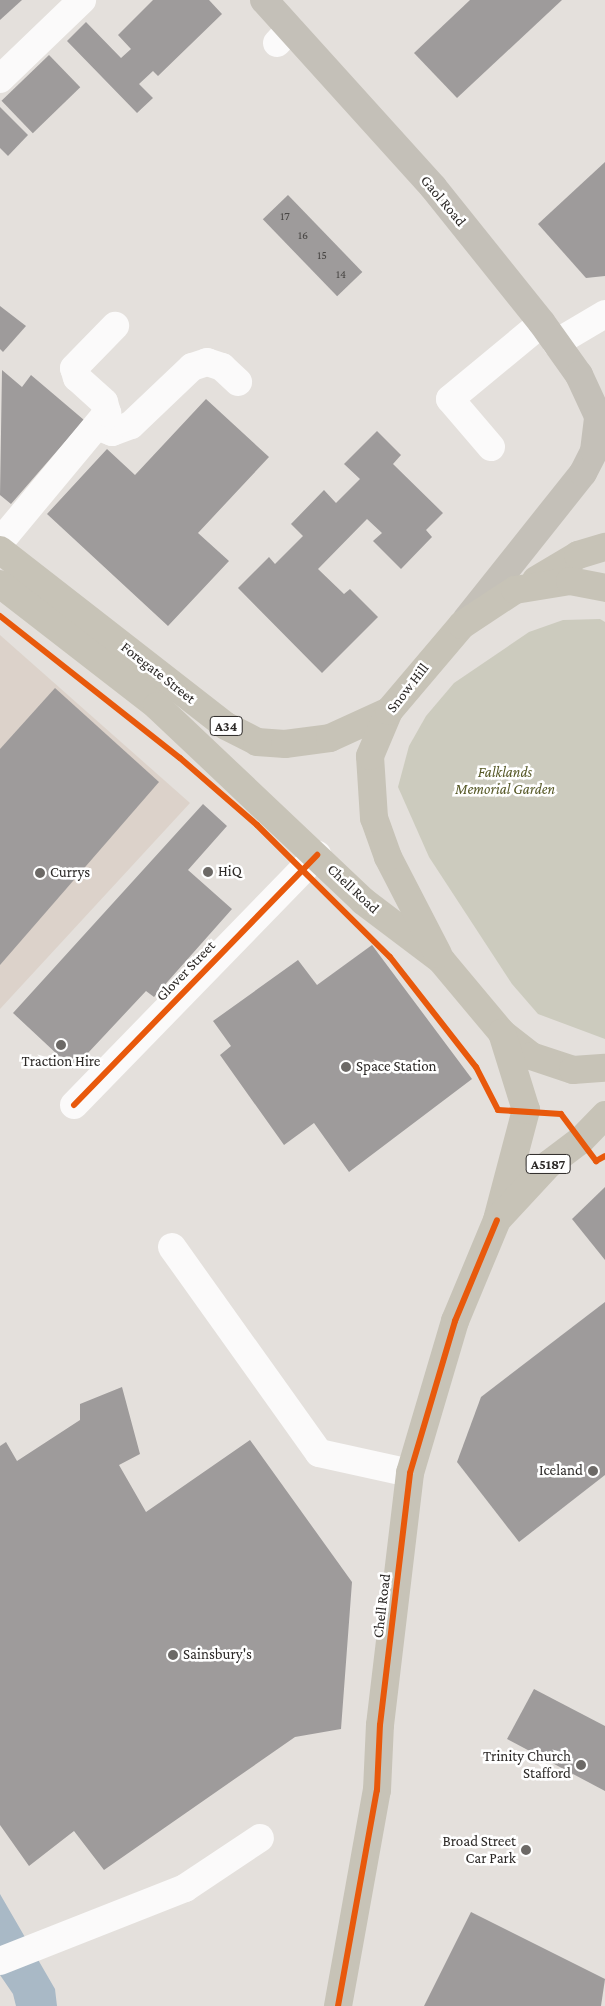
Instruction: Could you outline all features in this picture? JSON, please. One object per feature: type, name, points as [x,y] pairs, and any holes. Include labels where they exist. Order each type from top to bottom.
[{"type":"highway","points":[[526,586],[578,555],[605,547]]},
{"type":"highway","name":"Foregate Street","points":[[0,550],[226,726],[256,742],[294,743],[330,738],[389,711]]},
{"type":"highway","name":"Snow Hill","points":[[441,960],[388,857],[374,818],[370,756],[389,711],[462,625],[526,586],[570,581],[605,588]]},
{"type":"highway","name":"Foregate Street","points":[[0,584],[157,706]]},
{"type":"highway","name":"Chell Road","points":[[157,706],[317,855],[363,901],[441,960],[502,1033]]},
{"type":"highway","points":[[502,1033],[531,1056],[573,1070],[605,1068]]},
{"type":"highway","name":"A5187","points":[[497,1220],[526,1110],[502,1033]]},
{"type":"highway","name":"Chell Road","points":[[338,2006],[377,1790],[380,1725],[410,1473],[455,1320],[497,1220],[549,1164],[580,1141],[605,1115]]},
{"type":"main road","name":"Gaol Road","points":[[264,0],[283,36],[433,187],[549,333],[579,375],[602,425],[594,451],[583,472],[462,625]]},
{"type":"street","points":[[0,80],[82,0]]},
{"type":"street","points":[[491,447],[450,399],[549,333],[605,314]]},
{"type":"street","points":[[0,542],[99,426],[107,414],[104,402],[77,378],[74,368],[115,326]]},
{"type":"street","points":[[99,426],[112,432],[131,425],[192,367],[206,362],[222,368],[238,382]]},
{"type":"street","name":"Glover Street","points":[[74,1105],[317,855]]},
{"type":"street","points":[[172,1247],[319,1453],[410,1473]]},
{"type":"street","points":[[0,1961],[185,1888],[260,1838]]},
{"type":"shaded area","name":"Currys","points":[[0,635],[190,803],[0,1009]]},
{"type":"green space","name":"Falklands Memorial Garden","points":[[600,619],[605,622],[605,1039],[538,1014],[512,984],[429,857],[398,787],[409,746],[426,716],[454,683],[529,632],[563,620]]},
{"type":"water","points":[[0,1894],[55,1989],[57,2006],[16,2006],[13,1994],[0,1975]]},
{"type":"building","points":[[0,0],[22,0],[0,20]]},
{"type":"building","points":[[153,0],[209,0],[222,14],[158,76],[153,71],[139,84],[153,98],[137,113],[67,41],[86,22],[121,58],[131,49],[118,35]]},
{"type":"building","points":[[470,0],[562,0],[457,98],[414,53]]},
{"type":"building","points":[[49,55],[80,87],[33,133],[2,101]]},
{"type":"building","points":[[0,107],[28,135],[8,156],[0,148]]},
{"type":"building","points":[[605,162],[605,276],[586,278],[538,224]]},
{"type":"building","points":[[288,195],[362,272],[337,296],[263,219]]},
{"type":"building","points":[[0,306],[26,326],[3,352],[0,349]]},
{"type":"building","points":[[2,370],[22,387],[31,375],[84,420],[11,504],[0,495]]},
{"type":"building","points":[[206,399],[269,457],[198,533],[229,561],[168,626],[47,514],[107,449],[135,475]]},
{"type":"building","points":[[377,431],[401,455],[393,464],[443,513],[426,530],[432,537],[401,569],[373,541],[382,533],[367,519],[318,569],[344,594],[350,589],[378,617],[322,673],[238,588],[269,557],[275,564],[303,536],[291,524],[324,490],[336,503],[360,479],[344,464]]},
{"type":"building","name":"Currys","points":[[55,688],[159,782],[0,965],[0,749]]},
{"type":"building","points":[[203,804],[227,826],[188,870],[232,909],[154,997],[146,991],[73,1069],[13,1013]]},
{"type":"building","name":"Space Station","points":[[372,945],[472,1079],[349,1172],[314,1123],[284,1145],[220,1055],[231,1046],[213,1021],[298,960],[317,985]]},
{"type":"building","points":[[605,1187],[605,1260],[572,1219]]},
{"type":"building","points":[[605,1302],[605,1475],[519,1542],[457,1462],[481,1397]]},
{"type":"building","name":"Sainsbury's","points":[[122,1387],[140,1454],[119,1465],[146,1512],[250,1440],[352,1582],[341,1729],[295,1737],[104,1870],[74,1831],[29,1866],[0,1825],[0,1446],[6,1442],[17,1461],[80,1420],[80,1404]]},
{"type":"building","name":"Trinity Church Stafford","points":[[534,1689],[605,1726],[605,1791],[507,1739]]},
{"type":"building","points":[[471,1912],[605,1979],[601,2006],[424,2006]]},
{"type":"cycle path","points":[[0,616],[180,758],[257,825],[390,957],[476,1067],[498,1110],[561,1114],[596,1161],[605,1156]]},
{"type":"cycle path","points":[[74,1105],[317,855]]},
{"type":"cycle path","points":[[338,2006],[377,1790],[380,1725],[410,1473],[455,1321],[497,1220]]},
{"type":"place","name":"HiQ","points":[[208,872]]},
{"type":"place","name":"Currys","points":[[40,873]]},
{"type":"place","name":"Traction Hire","points":[[61,1045]]},
{"type":"place","name":"Space Station","points":[[346,1067]]},
{"type":"place","name":"Iceland","points":[[593,1471]]},
{"type":"place","name":"Sainsbury's","points":[[173,1655]]},
{"type":"place","name":"Trinity Church Stafford","points":[[581,1765]]},
{"type":"place","name":"Broad Street Car Park","points":[[526,1850]]}]
